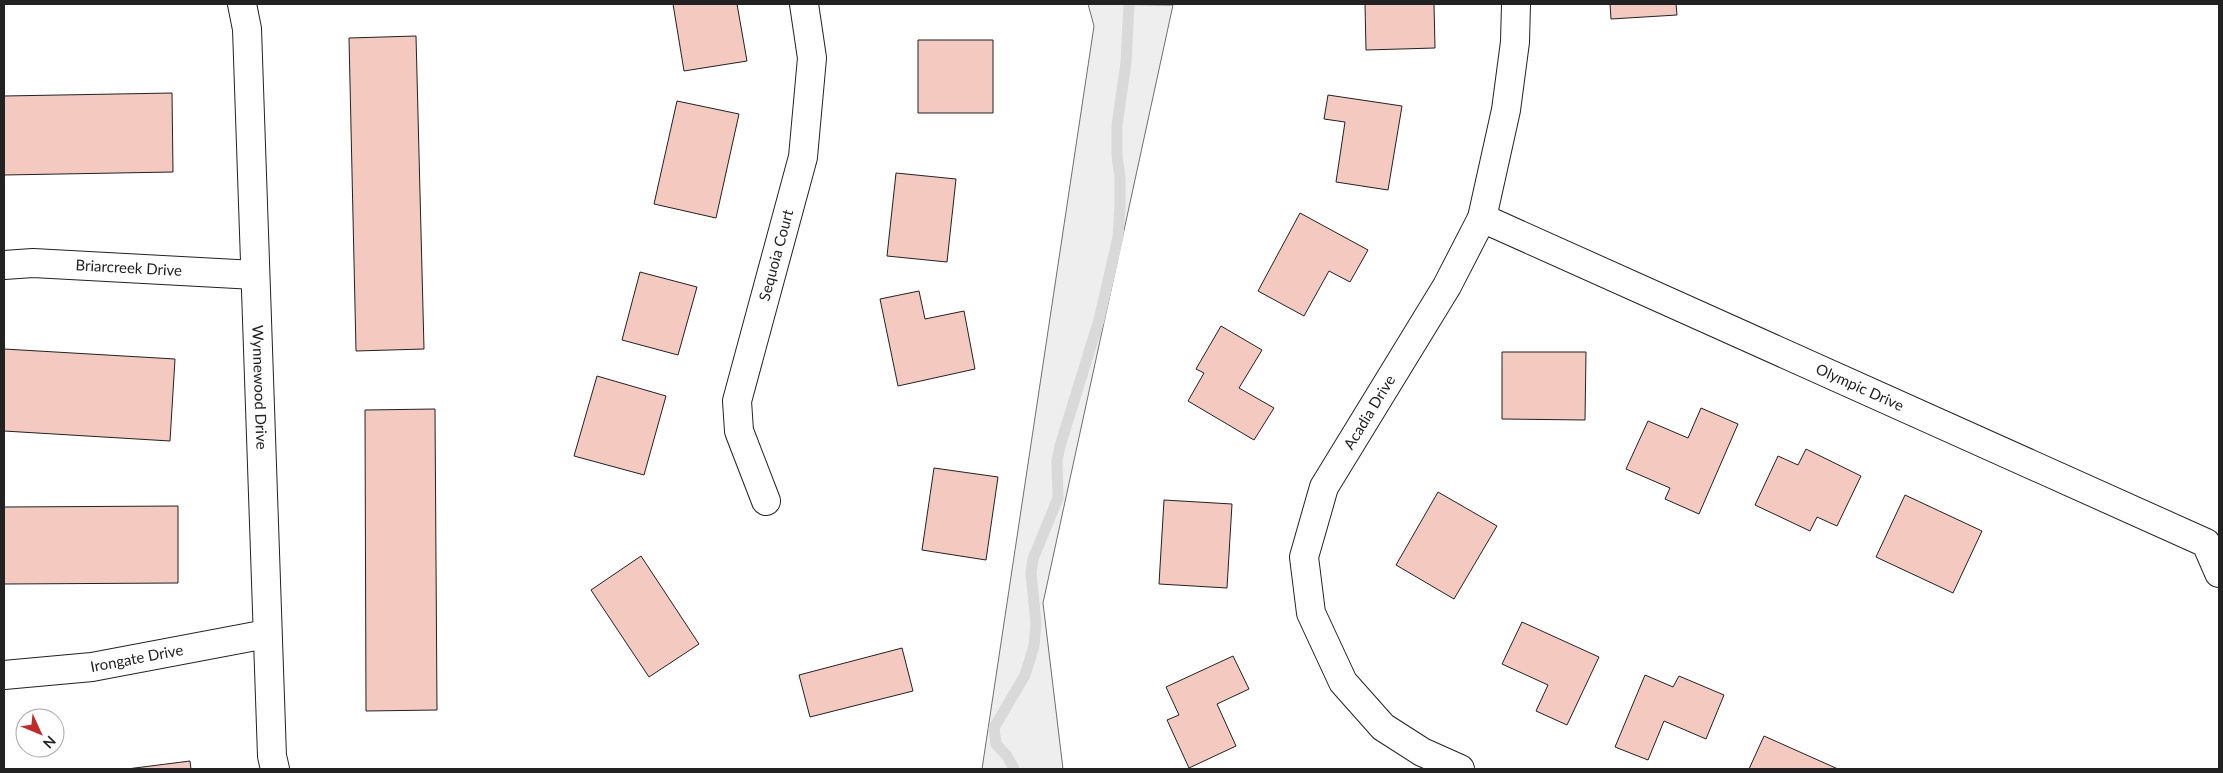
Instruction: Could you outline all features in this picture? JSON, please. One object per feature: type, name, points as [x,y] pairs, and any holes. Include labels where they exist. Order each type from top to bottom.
[{"type":"street","name":"Wynnewood Drive","points":[[242,4],[247,29],[267,634],[272,756],[275,769]]},
{"type":"street","name":"Sequoia Court","points":[[766,501],[739,431],[737,401],[803,157],[812,58],[804,4]]},
{"type":"street","name":"Acadia Drive","points":[[1460,769],[1422,752],[1383,727],[1343,682],[1310,613],[1304,557],[1324,487],[1447,286],[1482,218],[1506,110],[1515,42],[1516,4]]},
{"type":"street","name":"Olympic Drive","points":[[1482,218],[2213,536],[2219,573]]},
{"type":"street","name":"Briarcreek Drive","points":[[4,265],[33,263],[254,275]]},
{"type":"street","name":"Irongate Drive","points":[[4,675],[92,667],[267,634]]},
{"type":"shaded area","points":[[1088,4],[1173,5],[1043,603],[1063,769],[982,769],[1094,26]]},
{"type":"building","points":[[673,4],[737,4],[747,61],[684,71]]},
{"type":"building","points":[[1365,4],[1434,4],[1435,48],[1366,50]]},
{"type":"building","points":[[1610,4],[1676,4],[1677,15],[1611,19]]},
{"type":"building","points":[[416,36],[424,349],[356,351],[349,38]]},
{"type":"building","points":[[918,40],[993,40],[993,113],[918,113]]},
{"type":"building","points":[[172,93],[173,172],[4,175],[4,96]]},
{"type":"building","points":[[1328,95],[1402,106],[1388,190],[1336,182],[1345,122],[1324,119]]},
{"type":"building","points":[[677,101],[739,114],[716,218],[654,204]]},
{"type":"building","points":[[896,173],[956,179],[947,262],[887,256]]},
{"type":"building","points":[[1300,213],[1368,250],[1350,282],[1329,271],[1304,316],[1258,291]]},
{"type":"building","points":[[640,272],[697,287],[678,355],[622,340]]},
{"type":"building","points":[[919,291],[925,319],[964,311],[975,369],[898,386],[880,299]]},
{"type":"building","points":[[1221,326],[1262,350],[1239,388],[1274,408],[1254,440],[1188,401],[1204,373],[1196,369]]},
{"type":"building","points":[[4,349],[175,359],[170,441],[4,431]]},
{"type":"building","points":[[1502,352],[1586,352],[1585,420],[1502,419]]},
{"type":"building","points":[[597,376],[666,396],[644,475],[574,456]]},
{"type":"building","points":[[1701,408],[1738,424],[1699,514],[1665,499],[1670,488],[1626,469],[1648,421],[1688,438]]},
{"type":"building","points":[[435,409],[437,710],[366,711],[365,410]]},
{"type":"building","points":[[1806,449],[1861,476],[1837,526],[1817,517],[1810,531],[1755,505],[1778,456],[1798,465]]},
{"type":"building","points":[[934,468],[998,477],[986,560],[922,550]]},
{"type":"building","points":[[1438,492],[1497,526],[1454,599],[1396,565]]},
{"type":"building","points":[[1905,495],[1982,531],[1953,593],[1876,557]]},
{"type":"building","points":[[1164,500],[1232,504],[1227,588],[1159,584]]},
{"type":"building","points":[[178,506],[178,583],[4,584],[4,507]]},
{"type":"building","points":[[641,556],[699,644],[649,677],[591,590]]},
{"type":"building","points":[[1522,622],[1599,657],[1567,725],[1536,711],[1548,685],[1502,664]]},
{"type":"building","points":[[902,648],[913,691],[810,717],[799,675]]},
{"type":"building","points":[[1233,656],[1249,689],[1217,704],[1236,746],[1189,768],[1167,720],[1179,715],[1166,687]]},
{"type":"building","points":[[1645,675],[1673,687],[1679,676],[1724,695],[1706,739],[1664,721],[1648,760],[1615,747]]},
{"type":"building","points":[[1764,736],[1838,769],[1749,769]]},
{"type":"building","points":[[190,761],[191,769],[127,769]]},
{"type":"waterway","points":[[1014,769],[1007,756],[996,744],[994,728],[1025,675],[1034,646],[1036,623],[1031,573],[1033,559],[1058,498],[1057,461],[1060,446],[1099,320],[1118,237],[1120,177],[1117,156],[1117,125],[1126,63],[1129,4]]}]
